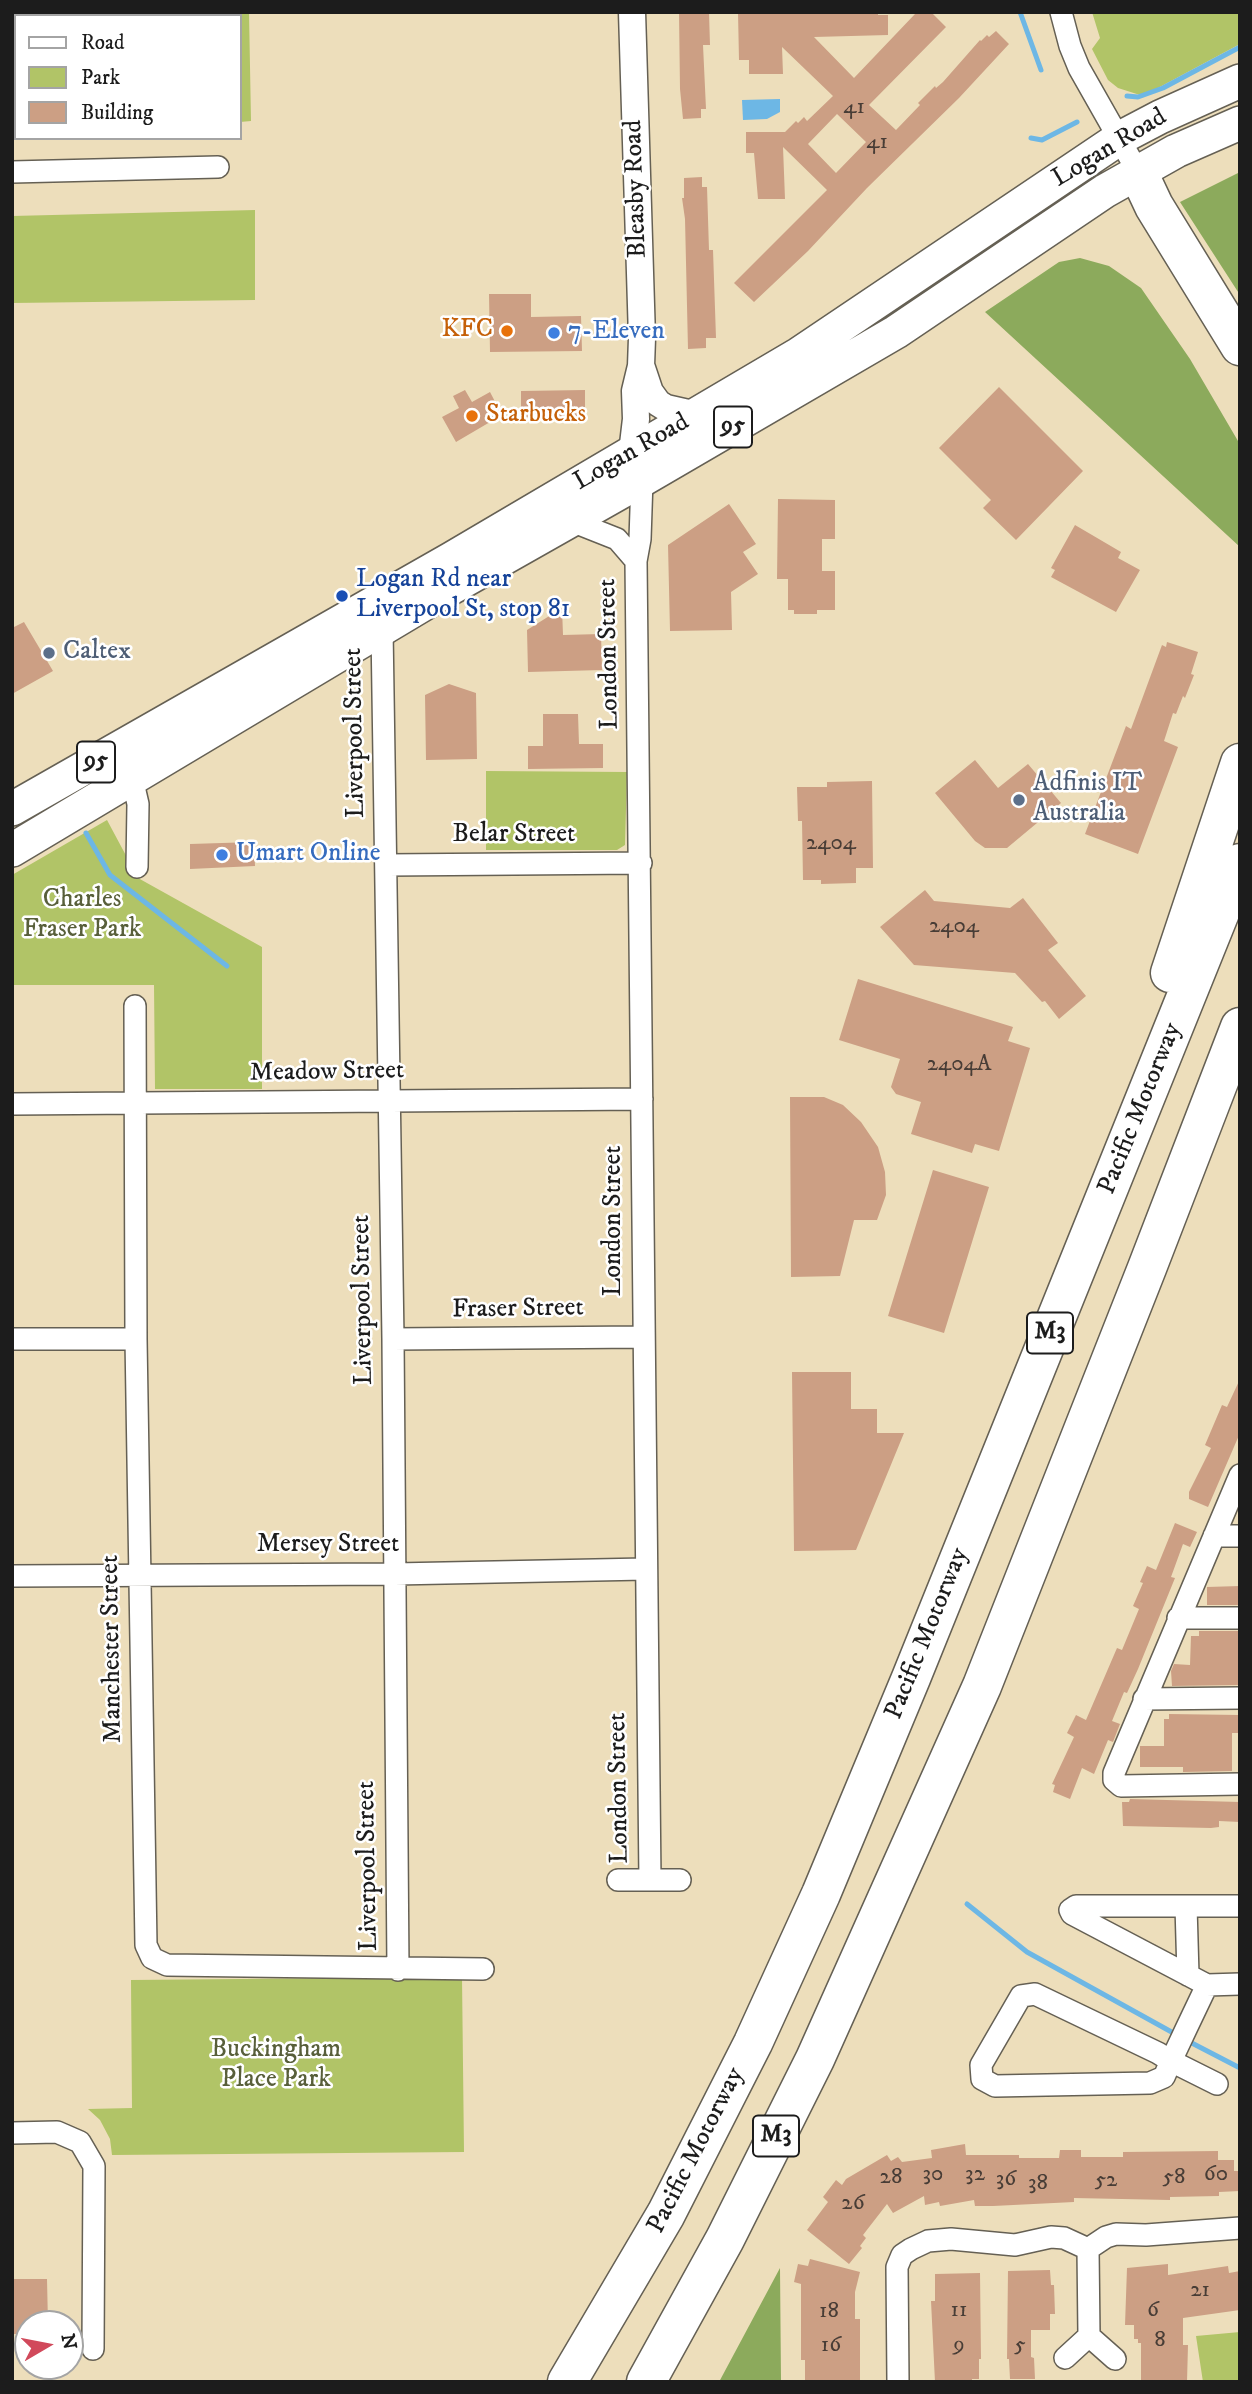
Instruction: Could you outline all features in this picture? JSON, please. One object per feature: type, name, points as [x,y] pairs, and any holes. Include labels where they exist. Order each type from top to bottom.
[{"type":"highway","points":[[1138,172],[1154,206],[1240,346]]},
{"type":"highway","points":[[1165,1048],[1163,996],[1240,762]]},
{"type":"highway","name":"Pacific Motorway","points":[[567,2382],[666,2214],[753,2043],[821,1894],[1240,863]]},
{"type":"highway","name":"M3","points":[[646,2382],[725,2239],[821,2046],[982,1686],[1240,1027]]},
{"type":"highway","points":[[1147,1268],[1185,1223],[1240,1095]]},
{"type":"main road","name":"Logan Road","points":[[12,850],[569,520],[637,467],[697,415],[857,317],[1120,138],[1240,81]]},
{"type":"main road","name":"Logan Road","points":[[12,809],[440,565],[637,467],[896,332],[1073,211],[1176,151],[1240,122]]},
{"type":"main road","points":[[1021,204],[1042,206],[1060,196],[1073,211]]},
{"type":"street","name":"Bleasby Road","points":[[632,12],[642,311],[641,366],[635,391],[637,467]]},
{"type":"street","points":[[1061,12],[1079,68],[1138,172]]},
{"type":"street","points":[[12,172],[218,167]]},
{"type":"street","name":"Bleasby Road","points":[[641,366],[650,392],[658,403],[666,408],[697,415]]},
{"type":"street","name":"London Street","points":[[637,467],[640,539],[636,561],[650,1880]]},
{"type":"street","name":"London Street","points":[[569,520],[617,539],[636,561]]},
{"type":"street","name":"Liverpool Street","points":[[382,629],[393,1339],[398,1970]]},
{"type":"street","points":[[132,778],[138,804],[137,867]]},
{"type":"street","name":"Belar Street","points":[[387,865],[640,863]]},
{"type":"street","name":"Manchester Street","points":[[135,1006],[136,1339],[146,1945],[152,1958],[167,1965],[483,1969]]},
{"type":"street","name":"Meadow Street","points":[[12,1104],[642,1099]]},
{"type":"street","name":"Fraser Street","points":[[393,1339],[643,1337]]},
{"type":"street","points":[[12,1339],[136,1339]]},
{"type":"street","points":[[1240,1475],[1114,1773],[1116,1784],[1121,1786],[1240,1784]]},
{"type":"street","points":[[1214,1536],[1240,1536]]},
{"type":"street","name":"Mersey Street","points":[[12,1576],[395,1574],[645,1569]]},
{"type":"street","points":[[1178,1618],[1240,1618]]},
{"type":"street","points":[[1144,1699],[1240,1698]]},
{"type":"street","name":"London Street","points":[[618,1880],[680,1880]]},
{"type":"street","points":[[1240,1906],[1076,1906],[1070,1910],[1072,1914],[1207,1985],[1240,1984]]},
{"type":"street","points":[[1186,1906],[1188,1975]]},
{"type":"street","points":[[1207,1985],[1179,2045],[1164,2077],[1150,2083],[995,2086],[982,2079],[981,2064],[1021,1996],[1035,1994],[1179,2045],[1217,2084]]},
{"type":"street","points":[[12,2133],[57,2132],[80,2142],[94,2166],[93,2349]]},
{"type":"street","points":[[898,2382],[897,2267],[902,2256],[928,2241],[951,2239],[1016,2245],[1036,2242],[1070,2253],[1088,2249],[1103,2250],[1139,2235],[1240,2228]]},
{"type":"street","points":[[1088,2249],[1089,2336],[1115,2358]]},
{"type":"street","points":[[1065,2357],[1089,2336]]},
{"type":"green space","points":[[249,12],[251,121],[242,122],[242,14],[218,14]]},
{"type":"green space","points":[[1092,12],[1240,12],[1240,44],[1140,95],[1118,88],[1108,80],[1092,49],[1100,38]]},
{"type":"green space","points":[[1240,172],[1240,295],[1180,202]]},
{"type":"green space","points":[[255,210],[255,300],[12,303],[12,216]]},
{"type":"green space","points":[[1080,258],[1109,266],[1141,288],[1190,359],[1238,441],[1240,547],[985,312],[1059,262]]},
{"type":"green space","points":[[486,771],[627,772],[625,845],[617,850],[486,850]]},
{"type":"green space","name":"Charles Fraser Park","points":[[107,820],[138,878],[262,947],[262,1089],[155,1089],[154,985],[12,985],[12,875]]},
{"type":"green space","name":"Buckingham Place Park","points":[[462,1977],[464,2152],[112,2155],[110,2139],[100,2120],[88,2109],[132,2108],[131,1980]]},
{"type":"green space","points":[[780,2268],[781,2382],[719,2382]]},
{"type":"green space","points":[[1240,2332],[1240,2382],[1203,2382],[1196,2336]]},
{"type":"water","points":[[780,99],[780,112],[767,119],[743,120],[742,100]]},
{"type":"building","points":[[679,12],[709,12],[710,45],[703,45],[706,109],[701,109],[701,118],[683,119]]},
{"type":"building","points":[[738,12],[869,12],[888,15],[888,35],[814,37],[854,78],[915,14],[932,13],[946,27],[869,105],[896,130],[920,105],[918,103],[943,82],[980,40],[996,31],[1009,44],[808,251],[754,302],[734,283],[827,190],[783,147],[785,199],[758,199],[754,153],[746,153],[746,132],[785,132],[804,117],[807,121],[833,96],[782,47],[783,74],[749,74],[749,60],[739,60]],"holes":[[[837,114],[866,142],[836,173],[808,144]]]},
{"type":"building","points":[[702,177],[702,187],[707,187],[709,250],[713,250],[716,338],[706,338],[706,348],[688,349],[685,219],[682,198],[684,178]]},
{"type":"building","points":[[489,294],[531,294],[531,317],[581,316],[582,351],[490,352]]},
{"type":"building","points":[[999,387],[1083,471],[1016,540],[983,508],[991,500],[939,448]]},
{"type":"building","name":"Starbucks","points":[[465,390],[472,402],[490,392],[502,415],[456,442],[442,417],[459,408],[453,396]]},
{"type":"building","points":[[585,390],[585,416],[521,417],[521,391]]},
{"type":"building","points":[[778,499],[835,500],[835,539],[822,539],[822,571],[835,571],[835,610],[817,610],[817,614],[794,614],[794,610],[788,610],[788,579],[777,579]]},
{"type":"building","points":[[729,504],[756,544],[743,552],[758,574],[731,592],[732,630],[670,631],[668,545]]},
{"type":"building","points":[[1075,525],[1121,552],[1118,558],[1140,570],[1116,612],[1051,577],[1055,570],[1051,568]]},
{"type":"building","points":[[562,608],[563,635],[601,634],[602,670],[528,672],[527,630]]},
{"type":"building","points":[[24,622],[53,671],[12,694],[12,628]]},
{"type":"building","points":[[1167,642],[1198,652],[1191,674],[1194,675],[1185,698],[1183,696],[1176,714],[1173,713],[1164,741],[1178,747],[1138,854],[1085,834],[1126,726],[1131,729],[1162,645],[1166,647]]},
{"type":"building","points":[[449,684],[476,693],[477,759],[426,760],[425,695]]},
{"type":"building","points":[[543,714],[578,714],[579,744],[603,744],[603,768],[528,769],[528,746],[543,746]]},
{"type":"building","points":[[975,760],[998,788],[1028,764],[1061,803],[1007,848],[985,848],[975,841],[935,793]]},
{"type":"building","points":[[872,781],[873,868],[856,868],[856,883],[821,884],[821,880],[803,880],[802,821],[798,821],[797,787],[827,787],[827,782]]},
{"type":"building","name":"Umart Online","points":[[254,842],[255,866],[190,869],[190,844]]},
{"type":"building","points":[[925,890],[934,901],[1010,908],[1023,898],[1058,943],[1048,950],[1086,996],[1059,1019],[1045,1001],[1042,1002],[1015,973],[914,965],[880,927]]},
{"type":"building","points":[[858,979],[1013,1027],[1008,1041],[1030,1048],[999,1151],[975,1144],[972,1153],[911,1134],[921,1102],[896,1094],[891,1087],[900,1059],[839,1040]]},
{"type":"building","points":[[790,1097],[824,1097],[843,1105],[861,1122],[878,1147],[885,1172],[886,1195],[877,1220],[854,1220],[840,1276],[791,1277]]},
{"type":"building","points":[[933,1170],[989,1187],[944,1333],[888,1316]]},
{"type":"building","points":[[792,1372],[851,1372],[851,1409],[877,1409],[877,1433],[904,1433],[856,1550],[794,1551]]},
{"type":"building","points":[[1240,1379],[1240,1433],[1208,1507],[1189,1499],[1189,1492],[1211,1448],[1205,1445],[1222,1405],[1227,1407]]},
{"type":"building","points":[[1175,1523],[1197,1532],[1190,1547],[1183,1544],[1171,1577],[1175,1578],[1138,1669],[1127,1693],[1124,1692],[1112,1721],[1120,1724],[1113,1742],[1108,1740],[1094,1774],[1082,1768],[1070,1799],[1053,1792],[1055,1785],[1052,1784],[1074,1737],[1067,1733],[1076,1715],[1086,1720],[1117,1648],[1122,1650],[1139,1609],[1133,1606],[1143,1583],[1140,1582],[1147,1566],[1156,1570]]},
{"type":"building","points":[[1240,1586],[1240,1605],[1207,1605],[1207,1587]]},
{"type":"building","points":[[1199,1631],[1240,1631],[1240,1685],[1172,1686],[1171,1671],[1174,1664],[1190,1665],[1191,1636],[1199,1636]]},
{"type":"building","points":[[1169,1714],[1239,1715],[1239,1733],[1232,1733],[1232,1771],[1183,1772],[1183,1767],[1140,1767],[1140,1746],[1164,1746],[1164,1719],[1169,1719]]},
{"type":"building","points":[[1130,1799],[1240,1802],[1240,1822],[1219,1821],[1219,1827],[1211,1828],[1123,1826],[1122,1802],[1129,1802]]},
{"type":"building","points":[[965,2144],[966,2155],[1019,2155],[1019,2158],[1059,2158],[1060,2150],[1081,2150],[1081,2157],[1123,2157],[1123,2152],[1218,2151],[1218,2160],[1234,2160],[1234,2171],[1240,2171],[1240,2191],[1219,2192],[1219,2196],[1170,2197],[1170,2200],[1074,2198],[1074,2202],[993,2206],[975,2206],[974,2200],[940,2206],[939,2202],[925,2205],[924,2196],[893,2213],[887,2204],[863,2235],[866,2238],[860,2246],[862,2248],[849,2264],[807,2230],[828,2202],[823,2197],[836,2180],[842,2185],[846,2179],[887,2155],[891,2161],[898,2157],[902,2162],[932,2158],[931,2150]]},
{"type":"building","points":[[810,2259],[860,2272],[855,2292],[855,2319],[860,2319],[860,2382],[805,2382],[805,2360],[801,2360],[801,2284],[794,2282],[798,2264],[808,2266]]},
{"type":"building","points":[[1168,2264],[1168,2275],[1228,2266],[1229,2273],[1240,2271],[1240,2310],[1183,2318],[1183,2345],[1188,2345],[1187,2382],[1141,2382],[1141,2343],[1134,2339],[1134,2325],[1125,2325],[1127,2268]]},
{"type":"building","points":[[1050,2270],[1051,2285],[1054,2285],[1055,2314],[1050,2314],[1050,2330],[1031,2330],[1031,2357],[1034,2358],[1035,2379],[1010,2379],[1007,2359],[1008,2271]]},
{"type":"building","points":[[980,2273],[979,2379],[972,2379],[972,2382],[935,2382],[931,2301],[935,2301],[935,2274]]},
{"type":"building","points":[[12,2279],[47,2279],[48,2310],[14,2310],[12,2334]]},
{"type":"waterway","points":[[1020,12],[1041,70]]},
{"type":"waterway","points":[[1127,96],[1138,97],[1163,88],[1240,47]]},
{"type":"waterway","points":[[1031,138],[1042,140],[1077,122]]},
{"type":"waterway","points":[[86,833],[110,875],[227,966]]},
{"type":"waterway","points":[[967,1904],[1027,1952],[1177,2035]]},
{"type":"waterway","points":[[1186,2040],[1240,2068]]},
{"type":"place","name":"KFC","points":[[507,331]]},
{"type":"place","name":"7-Eleven","points":[[554,333]]},
{"type":"place","name":"Starbucks","points":[[472,416]]},
{"type":"place","name":"Logan Rd near Liverpool St, stop 81","points":[[342,596]]},
{"type":"place","name":"Caltex","points":[[49,653]]},
{"type":"place","name":"Adfinis IT Australia","points":[[1019,800]]},
{"type":"place","name":"Umart Online","points":[[222,855]]}]
